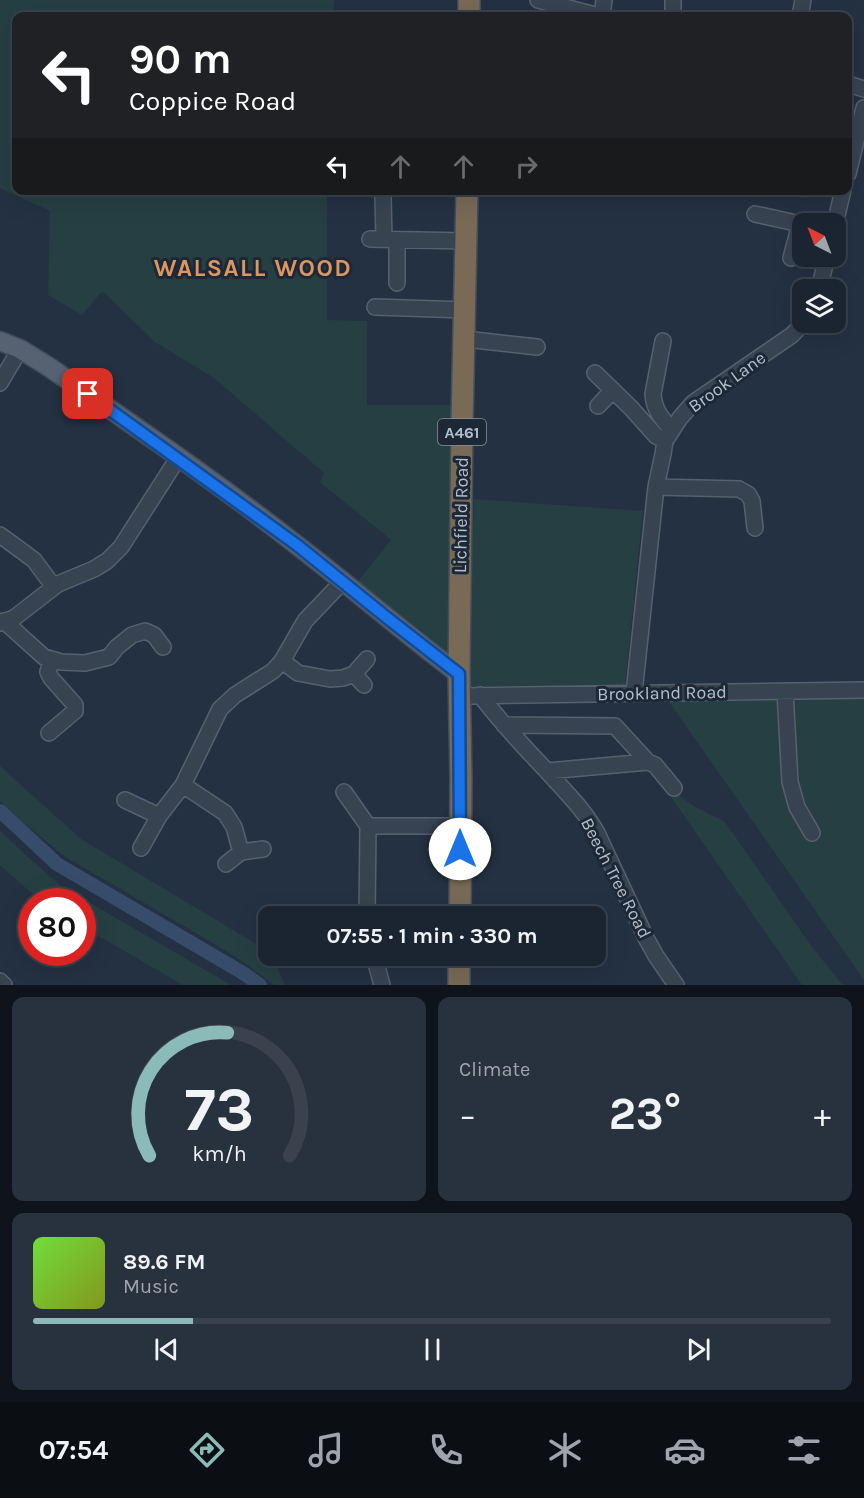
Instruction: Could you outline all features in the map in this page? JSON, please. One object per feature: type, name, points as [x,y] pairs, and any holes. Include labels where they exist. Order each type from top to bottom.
[{"type":"highway","name":"Lichfield Road","points":[[467,195],[459,674],[470,696]]},
{"type":"highway","name":"A461","points":[[460,906],[460,826],[470,696]]},
{"type":"highway","points":[[459,966],[459,985]]},
{"type":"main road","points":[[0,341],[20,349],[49,367],[178,458],[288,538],[459,674]]},
{"type":"street","points":[[538,0],[584,12]]},
{"type":"street","points":[[852,158],[864,108]]},
{"type":"street","points":[[838,213],[842,195]]},
{"type":"street","points":[[383,197],[384,239],[397,283]]},
{"type":"street","points":[[755,214],[792,222]]},
{"type":"street","points":[[384,239],[466,241]]},
{"type":"street","points":[[375,307],[466,310]]},
{"type":"street","name":"Brook Lane","points":[[634,693],[656,487],[669,436],[693,403],[794,333]]},
{"type":"street","points":[[465,339],[537,346]]},
{"type":"street","points":[[595,373],[656,436],[669,436],[654,403],[653,394],[663,341]]},
{"type":"street","points":[[0,383],[20,349]]},
{"type":"street","points":[[598,406],[613,390]]},
{"type":"street","points":[[2,622],[14,618],[58,584],[107,561],[121,548],[178,458]]},
{"type":"street","points":[[656,487],[739,489],[748,494],[752,501],[755,528]]},
{"type":"street","points":[[0,535],[34,560],[54,587]]},
{"type":"street","points":[[141,848],[159,816],[183,784],[220,709],[235,695],[273,671],[282,662],[305,621],[343,581]]},
{"type":"street","points":[[2,622],[44,657],[61,662],[86,663],[109,657],[132,635],[145,631],[153,634],[163,647]]},
{"type":"street","points":[[49,733],[75,711],[75,705],[48,672],[52,659]]},
{"type":"street","points":[[282,662],[298,673],[330,679],[359,679],[367,660]]},
{"type":"street","name":"Brookland Road","points":[[470,696],[864,690]]},
{"type":"street","points":[[785,692],[790,783],[797,807],[812,832]]},
{"type":"street","name":"Beech Tree Road","points":[[470,696],[504,725],[588,817],[670,983]]},
{"type":"street","points":[[504,725],[615,726],[648,762],[655,765],[674,788]]},
{"type":"street","points":[[547,771],[648,762]]},
{"type":"street","points":[[183,784],[225,813],[234,827],[241,852]]},
{"type":"street","points":[[344,792],[364,821],[367,906]]},
{"type":"street","points":[[125,800],[159,816]]},
{"type":"street","points":[[364,821],[460,826]]},
{"type":"street","points":[[226,864],[241,852],[263,849]]},
{"type":"street","points":[[377,966],[382,985]]},
{"type":"street","points":[[0,981],[4,985]]},
{"type":"green space","points":[[0,0],[334,0],[333,12],[12,12],[12,194],[0,188]]},
{"type":"green space","points":[[15,195],[327,195],[327,320],[367,321],[367,405],[452,405],[453,664],[358,581],[391,540],[320,482],[324,473],[214,378],[155,342],[102,291],[82,315],[48,295],[50,211]]},
{"type":"green space","points":[[474,499],[643,511],[625,686],[466,687]]},
{"type":"green space","points":[[864,697],[864,980],[667,699]]},
{"type":"green space","points":[[0,766],[81,839],[258,945],[258,966],[276,966],[285,985],[274,985],[235,956],[64,856],[0,801]]},
{"type":"green space","points":[[662,784],[697,808],[725,822],[812,947],[843,985],[802,985]]},
{"type":"green space","points":[[0,831],[64,888],[26,888],[0,865]]},
{"type":"green space","points":[[96,906],[231,985],[183,985],[96,935]]},
{"type":"waterway","points":[[0,811],[57,864],[260,985]]},
{"type":"district","name":"WALSALL WOOD","points":[[253,268]]},
{"type":"route","points":[[88,394],[297,545],[459,674],[460,849]]}]
